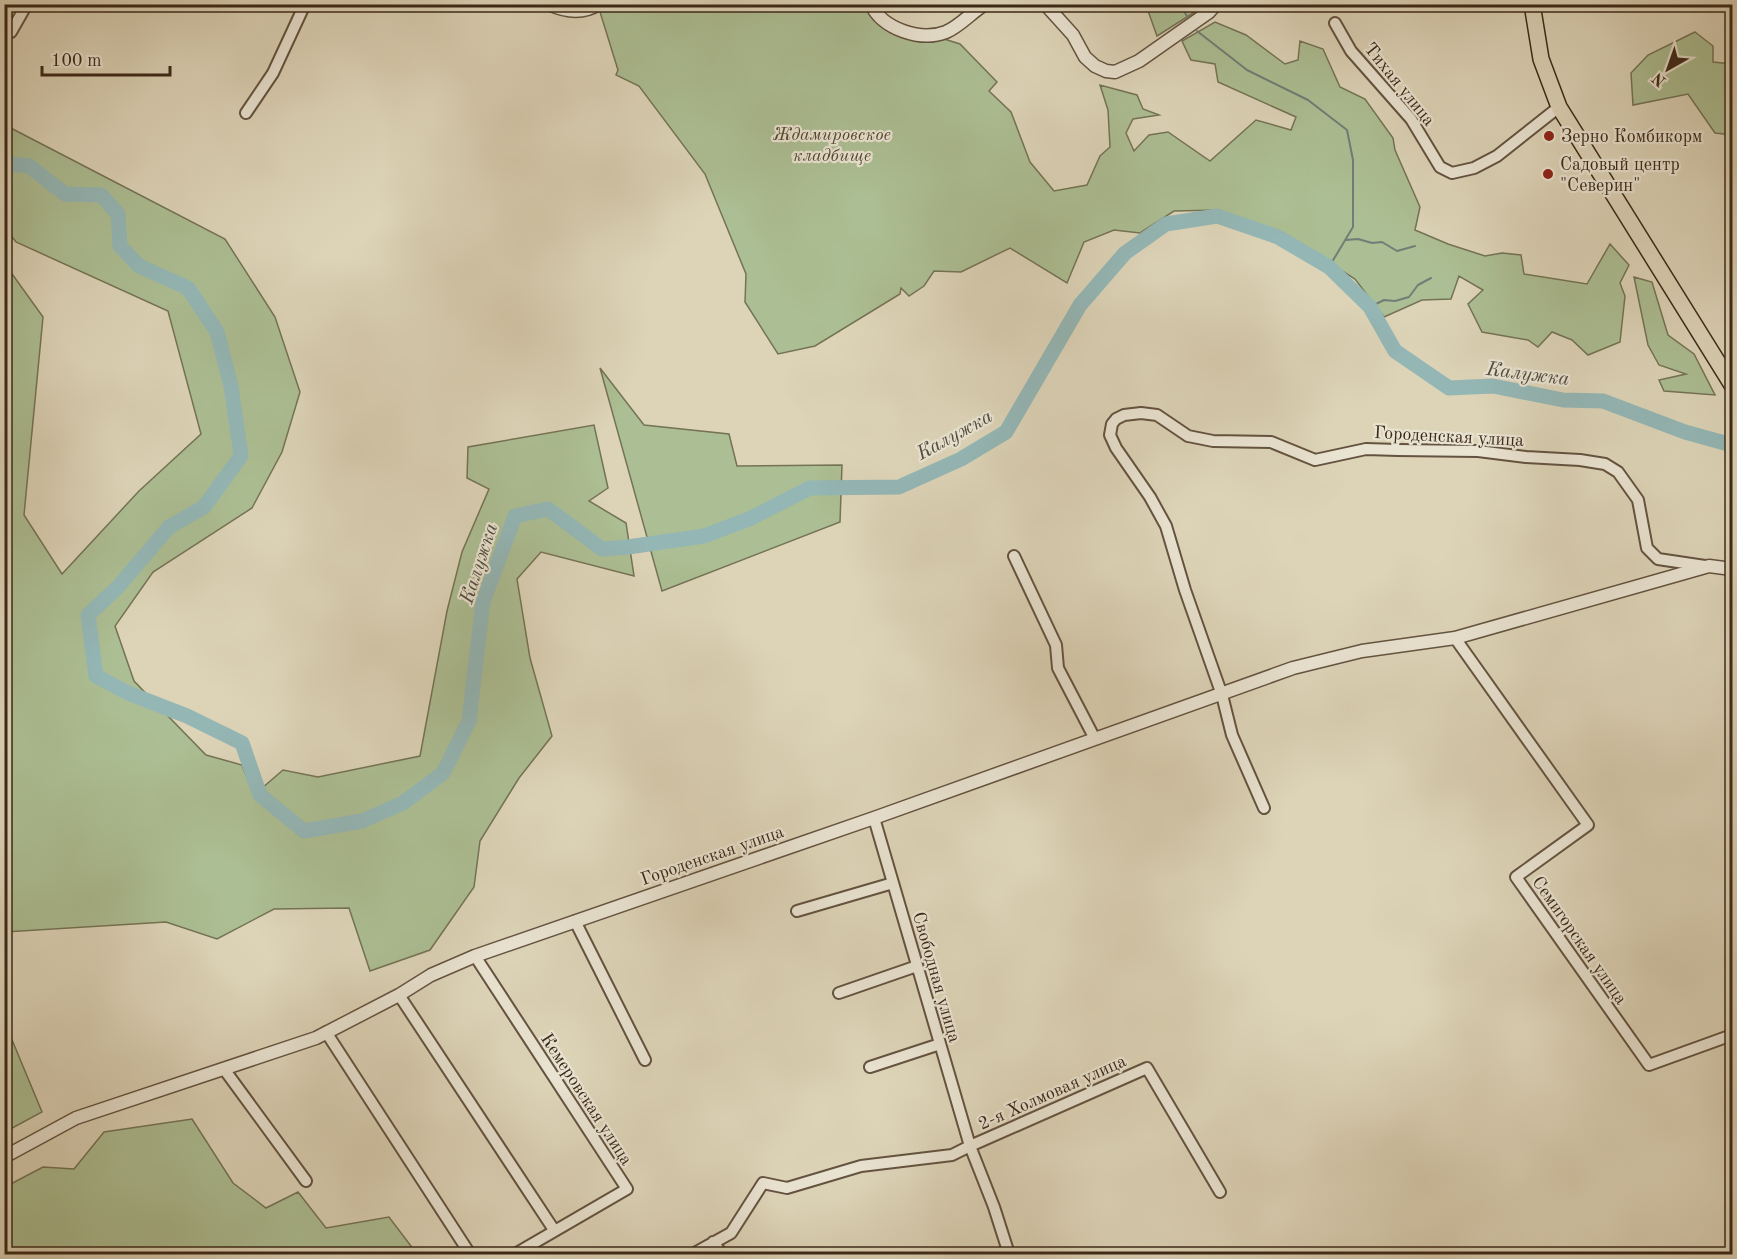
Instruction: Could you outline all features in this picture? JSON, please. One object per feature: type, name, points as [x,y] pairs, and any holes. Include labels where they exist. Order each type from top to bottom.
[{"type":"main road","points":[[1532,4],[1541,59],[1559,106],[1732,385]]},
{"type":"street","points":[[11,32],[27,4]]},
{"type":"street","points":[[246,113],[273,73],[305,4]]},
{"type":"street","points":[[549,4],[556,8],[587,12],[599,4]]},
{"type":"street","points":[[871,4],[874,12],[894,28],[913,34],[931,36],[946,32],[986,4]]},
{"type":"street","points":[[1045,4],[1073,35],[1085,57],[1095,66],[1115,72],[1139,61],[1209,12],[1216,4]]},
{"type":"street","name":"Тихая улица","points":[[1335,23],[1351,51],[1411,119],[1440,167],[1452,173],[1474,168],[1497,156],[1559,106]]},
{"type":"street","name":"Городенская улица","points":[[1264,808],[1232,735],[1221,694],[1185,590],[1166,526],[1110,435],[1112,424],[1124,416],[1142,413],[1157,415],[1188,436],[1213,441],[1271,442],[1315,460],[1376,449],[1478,451],[1605,464],[1618,472],[1638,500],[1647,548],[1658,559],[1681,564],[1732,569]]},
{"type":"street","points":[[1014,556],[1056,645],[1058,668],[1095,739]]},
{"type":"street","name":"Городенская улица","points":[[4,1157],[76,1118],[316,1038],[399,995],[431,975],[475,956],[874,818],[1293,668],[1362,651],[1455,638],[1708,566]]},
{"type":"street","name":"Семигорская улица","points":[[1455,638],[1588,825],[1516,877],[1649,1065],[1732,1035]]},
{"type":"street","name":"Свободная улица","points":[[874,818],[970,1146],[994,1207],[1009,1254]]},
{"type":"street","points":[[797,911],[893,883]]},
{"type":"street","points":[[575,921],[645,1060]]},
{"type":"street","name":"Кемеровская улица","points":[[475,956],[627,1189],[515,1254]]},
{"type":"street","points":[[839,993],[917,966]]},
{"type":"street","points":[[399,995],[554,1230]]},
{"type":"street","points":[[326,1032],[470,1254]]},
{"type":"street","points":[[870,1067],[940,1044]]},
{"type":"street","name":"2-я Холмовая улица","points":[[970,1146],[1147,1068],[1220,1192]]},
{"type":"street","points":[[224,1069],[306,1180]]},
{"type":"street","points":[[693,1254],[731,1233],[763,1183],[787,1188],[861,1166],[952,1155],[970,1146]]},
{"type":"street","points":[[713,1242],[722,1254]]},
{"type":"green space","name":"Ждамировское кладбище","points":[[607,4],[867,5],[874,17],[960,44],[997,82],[989,91],[1011,112],[1030,162],[1054,191],[1087,185],[1100,156],[1110,147],[1108,110],[1100,85],[1137,95],[1143,109],[1159,115],[1133,119],[1126,133],[1134,151],[1149,135],[1168,132],[1210,161],[1256,120],[1291,130],[1296,117],[1218,82],[1215,64],[1191,60],[1182,41],[1215,22],[1246,35],[1285,64],[1298,60],[1300,41],[1323,49],[1340,87],[1365,99],[1393,138],[1395,150],[1420,207],[1415,230],[1485,256],[1502,253],[1521,255],[1524,274],[1587,284],[1610,244],[1629,265],[1620,283],[1625,296],[1620,342],[1588,355],[1572,340],[1552,332],[1538,347],[1528,340],[1482,332],[1468,304],[1483,290],[1459,276],[1451,299],[1422,300],[1384,317],[1355,279],[1299,243],[1219,210],[1174,211],[1140,233],[1114,230],[1084,242],[1067,283],[1010,248],[961,272],[934,271],[924,286],[909,296],[901,288],[900,294],[815,346],[778,354],[745,302],[746,274],[705,174],[639,86],[616,75],[618,70],[600,12]]},
{"type":"green space","points":[[1146,4],[1199,5],[1198,10],[1157,36]]},
{"type":"green space","points":[[1695,32],[1713,46],[1713,62],[1732,64],[1732,135],[1715,133],[1688,94],[1633,105],[1631,73],[1648,55]]},
{"type":"green space","points":[[5,125],[225,239],[275,317],[300,392],[282,452],[252,508],[153,572],[115,626],[134,681],[206,755],[242,765],[254,795],[283,770],[318,777],[420,756],[447,611],[462,552],[489,489],[467,478],[468,447],[594,425],[608,488],[589,501],[626,523],[634,576],[541,552],[517,579],[530,658],[552,736],[519,778],[480,841],[474,887],[430,950],[370,971],[349,908],[274,909],[217,939],[166,922],[5,932],[5,264],[43,317],[24,515],[62,574],[139,491],[201,434],[168,311],[16,242],[5,228]]},
{"type":"green space","points":[[1634,277],[1652,282],[1668,335],[1694,354],[1715,395],[1664,391],[1659,380],[1686,374],[1659,365],[1648,345]]},
{"type":"green space","points":[[600,368],[644,425],[729,434],[737,466],[842,465],[840,522],[662,591]]},
{"type":"green space","points":[[5,1023],[42,1112],[4,1132]]},
{"type":"green space","points":[[192,1119],[233,1183],[266,1208],[298,1192],[326,1228],[389,1217],[417,1254],[5,1254],[5,1187],[43,1167],[74,1169],[104,1132]]},
{"type":"waterway","points":[[1179,4],[1187,16]]},
{"type":"waterway","points":[[1197,31],[1247,70],[1308,100],[1347,130],[1353,160],[1353,227],[1329,267]]},
{"type":"waterway","name":"Калужка","points":[[4,163],[29,166],[65,194],[101,195],[118,214],[120,246],[139,266],[188,288],[217,332],[231,386],[241,456],[204,507],[169,527],[118,587],[88,615],[96,676],[128,693],[187,716],[242,743],[260,795],[304,831],[362,821],[403,803],[443,773],[469,721],[483,602],[515,516],[548,509],[602,549],[704,536],[749,519],[810,488],[899,487],[961,459],[1006,432],[1080,305],[1125,253],[1166,224],[1217,216],[1278,237],[1329,267],[1370,307],[1395,351],[1449,388],[1493,386],[1563,400],[1603,401],[1685,432],[1732,445]]},
{"type":"waterway","points":[[1346,240],[1382,242],[1397,251],[1415,246]]},
{"type":"waterway","points":[[1370,307],[1384,300],[1395,301],[1409,297],[1418,285],[1431,278]]},
{"type":"place","name":"Зерно Комбикорм","points":[[1549,136]]},
{"type":"place","name":"Садовый центр \"Северин\"","points":[[1548,174]]}]
